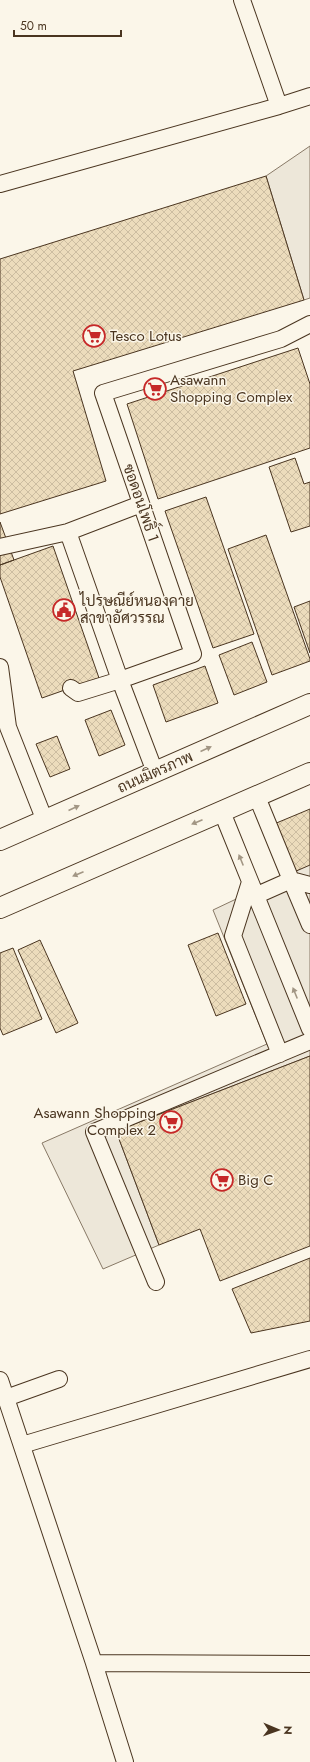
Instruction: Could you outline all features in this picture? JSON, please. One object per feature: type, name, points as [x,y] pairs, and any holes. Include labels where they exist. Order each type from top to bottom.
[{"type":"main road","name":"ถนนมิตรภาพ","points":[[0,840],[310,704]]},
{"type":"main road","points":[[0,908],[310,773]]},
{"type":"street","points":[[242,0],[279,106]]},
{"type":"street","points":[[0,184],[310,96]]},
{"type":"street","name":"ซอดอนโพธิ์ 1","points":[[120,680],[193,654],[103,393],[281,339],[310,324]]},
{"type":"street","points":[[0,547],[68,532],[141,504]]},
{"type":"street","points":[[68,532],[120,680],[155,772]]},
{"type":"street","points":[[0,667],[4,727],[45,820]]},
{"type":"street","points":[[71,688],[78,693],[120,680]]},
{"type":"street","points":[[257,797],[310,925]]},
{"type":"street","points":[[222,812],[310,1029]]},
{"type":"street","points":[[252,889],[291,880],[310,885]]},
{"type":"street","points":[[252,889],[233,936],[280,1054]]},
{"type":"street","points":[[156,1282],[94,1132],[310,1041]]},
{"type":"street","points":[[22,1445],[310,1359]]},
{"type":"street","points":[[6,1398],[59,1379]]},
{"type":"street","points":[[0,1380],[94,1663],[125,1762]]},
{"type":"street","points":[[94,1663],[310,1664]]},
{"type":"shaded area","points":[[310,146],[310,298],[304,300],[266,176]]},
{"type":"shaded area","points":[[310,864],[310,1056],[116,1131],[159,1245],[103,1269],[42,1143],[267,1044],[213,910]]},
{"type":"building","name":"Tesco Lotus","points":[[266,176],[304,300],[73,371],[106,481],[0,514],[0,259]]},
{"type":"building","points":[[298,348],[310,384],[310,448],[158,499],[127,404]]},
{"type":"building","points":[[295,458],[304,484],[310,482],[310,526],[291,532],[269,467]]},
{"type":"building","points":[[206,497],[254,634],[213,648],[165,511]]},
{"type":"building","points":[[0,522],[14,560],[0,565]]},
{"type":"building","points":[[266,535],[310,659],[310,661],[272,675],[228,549]]},
{"type":"building","points":[[53,546],[99,678],[42,698],[0,577],[0,565]]},
{"type":"building","points":[[310,601],[310,653],[294,607]]},
{"type":"building","points":[[252,642],[267,682],[234,695],[219,655]]},
{"type":"building","points":[[205,666],[218,703],[166,722],[153,685]]},
{"type":"building","points":[[111,710],[125,745],[99,756],[85,720]]},
{"type":"building","points":[[57,736],[70,769],[50,777],[36,744]]},
{"type":"building","points":[[310,809],[310,865],[294,872],[274,824]]},
{"type":"building","points":[[218,933],[246,1004],[216,1016],[188,945]]},
{"type":"building","points":[[40,940],[78,1023],[56,1033],[18,950]]},
{"type":"building","points":[[13,948],[42,1019],[3,1035],[0,1028],[0,953]]},
{"type":"building","name":"Big C","points":[[310,1056],[310,1246],[220,1281],[200,1229],[159,1245],[116,1131]]},
{"type":"building","points":[[310,1258],[310,1321],[251,1333],[232,1289]]},
{"type":"place","name":"Tesco Lotus","points":[[94,336]]},
{"type":"place","name":"Asawann Shopping Complex","points":[[155,389]]},
{"type":"place","name":"ไปรษณีย์หนองคาย สาขาอัศวรรณ","points":[[64,610]]},
{"type":"place","name":"Asawann Shopping Complex 2","points":[[171,1122]]},
{"type":"place","name":"Big C","points":[[222,1180]]}]
